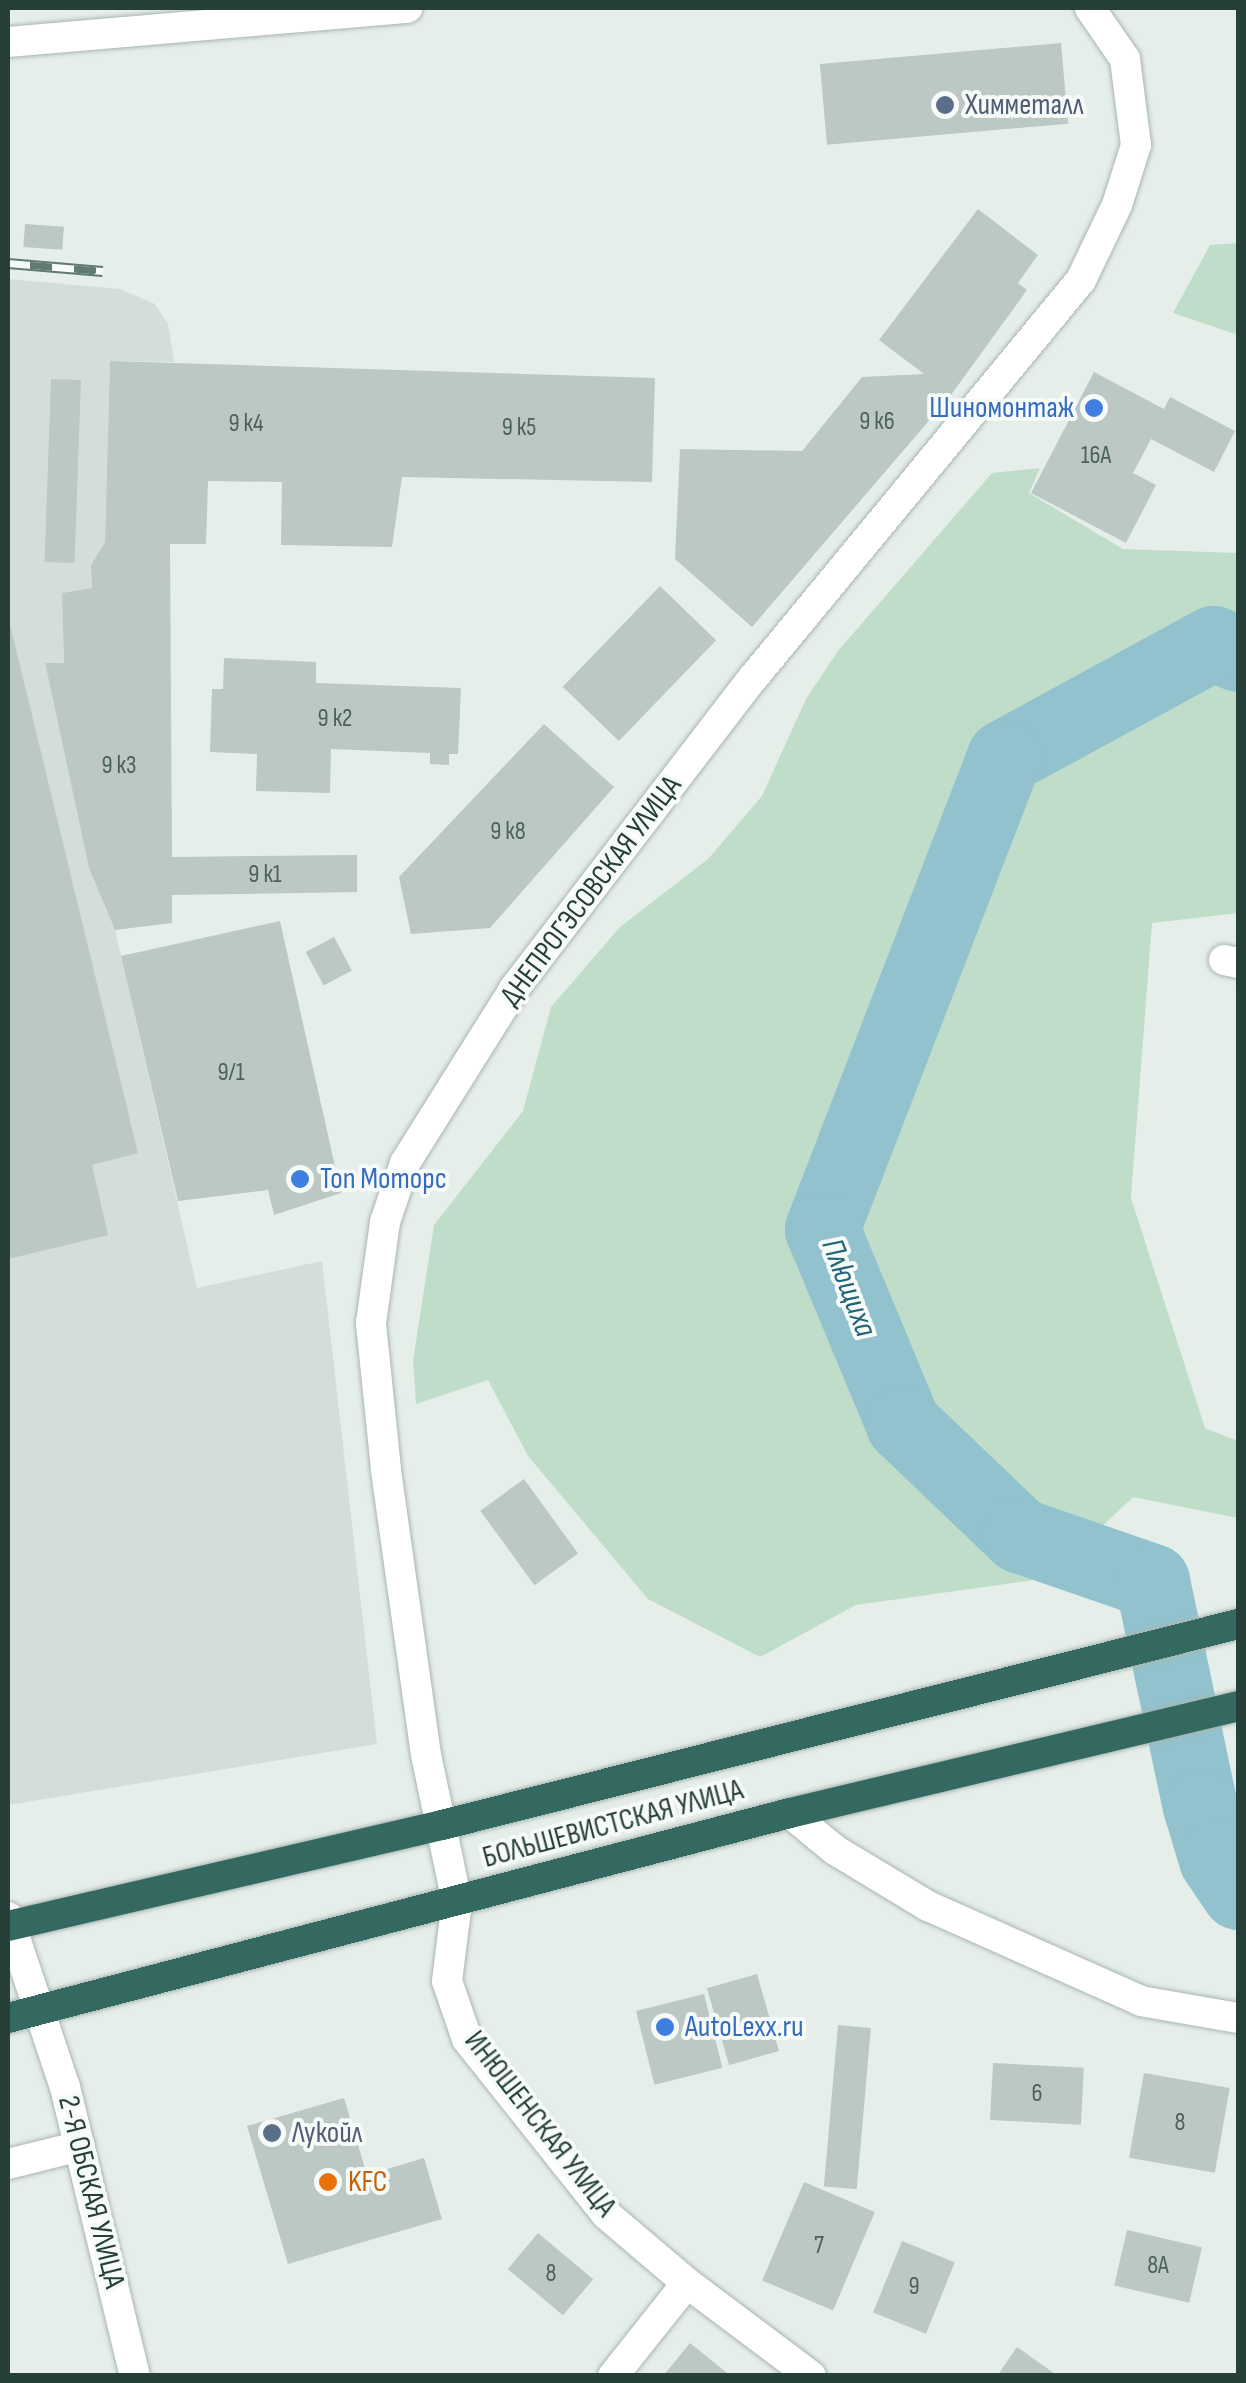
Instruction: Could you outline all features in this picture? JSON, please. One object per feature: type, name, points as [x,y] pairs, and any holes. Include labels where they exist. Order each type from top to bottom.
[{"type":"highway","name":"БОЛЬШЕВИСТСКАЯ УЛИЦА","points":[[8,1923],[442,1825],[1228,1626]]},
{"type":"highway","name":"БОЛЬШЕВИСТСКАЯ УЛИЦА","points":[[8,2018],[790,1813],[1233,1707]]},
{"type":"street","points":[[8,42],[408,8]]},
{"type":"street","name":"ДНЕПРОГЭСОВСКАЯ УЛИЦА","points":[[457,1902],[423,1736],[371,1323],[385,1222],[405,1163],[514,989],[753,678],[1081,280],[1117,206],[1136,146],[1125,59],[1090,8]]},
{"type":"street","points":[[790,1813],[835,1850],[928,1906],[1141,2001],[1238,2018]]},
{"type":"street","name":"ИНЮШЕНСКАЯ УЛИЦА","points":[[457,1902],[447,1981],[467,2038],[606,2214],[687,2284],[812,2376]]},
{"type":"street","name":"2-Я ОБСКАЯ УЛИЦА","points":[[8,1923],[41,2010],[80,2146],[135,2376]]},
{"type":"street","points":[[8,2164],[80,2146]]},
{"type":"street","points":[[613,2376],[687,2284]]},
{"type":"shaded area","points":[[8,279],[120,289],[155,304],[168,324],[174,362],[110,361],[105,542],[91,565],[92,588],[62,593],[64,663],[45,664],[89,868],[115,930],[197,1288],[322,1261],[377,1744],[8,1805]]},
{"type":"green space","points":[[1238,243],[1238,335],[1173,313],[1210,245]]},
{"type":"green space","points":[[1040,468],[1029,493],[1123,549],[1238,553],[1238,913],[1152,923],[1131,1198],[1205,1428],[1238,1441],[1238,1518],[1133,1497],[1048,1578],[856,1605],[760,1657],[648,1599],[528,1456],[488,1380],[416,1404],[413,1361],[434,1225],[523,1111],[551,1007],[620,927],[708,859],[762,796],[806,699],[838,651],[992,473]]},
{"type":"building","name":"Химметалл","points":[[1061,43],[1068,124],[827,145],[820,64]]},
{"type":"building","points":[[978,209],[1038,255],[1018,283],[1027,290],[951,395],[752,627],[675,559],[680,449],[802,451],[862,377],[924,374],[879,340]]},
{"type":"building","points":[[25,224],[64,227],[62,250],[23,247]]},
{"type":"building","points":[[110,361],[655,378],[652,482],[402,477],[392,547],[281,545],[282,482],[208,481],[206,544],[170,544],[172,857],[357,855],[357,892],[172,895],[172,923],[115,930],[89,868],[45,663],[64,663],[62,593],[92,588],[91,565],[105,542]]},
{"type":"building","points":[[1094,372],[1164,409],[1170,397],[1235,431],[1214,472],[1151,439],[1133,473],[1156,485],[1126,543],[1031,493]]},
{"type":"building","points":[[51,379],[81,380],[75,563],[45,562]]},
{"type":"building","points":[[660,586],[716,640],[619,741],[563,687]]},
{"type":"building","points":[[8,616],[138,1153],[92,1165],[108,1235],[8,1259]]},
{"type":"building","points":[[224,658],[316,662],[316,683],[461,688],[458,754],[449,754],[449,765],[430,764],[430,753],[331,749],[330,793],[256,791],[257,754],[210,752],[212,689],[223,689]]},
{"type":"building","points":[[544,724],[614,787],[490,928],[411,934],[399,877]]},
{"type":"building","points":[[280,921],[341,1193],[274,1215],[268,1190],[178,1201],[121,956]]},
{"type":"building","points":[[334,937],[352,971],[324,986],[306,952]]},
{"type":"building","points":[[524,1479],[578,1553],[534,1585],[480,1511]]},
{"type":"building","points":[[757,1974],[779,2051],[729,2065],[707,1988]]},
{"type":"building","points":[[704,1994],[722,2068],[654,2085],[636,2011]]},
{"type":"building","points":[[838,2025],[871,2028],[857,2189],[824,2186]]},
{"type":"building","points":[[993,2063],[1084,2068],[1081,2125],[990,2120]]},
{"type":"building","points":[[1144,2073],[1230,2088],[1215,2173],[1129,2158]]},
{"type":"building","points":[[344,2098],[367,2175],[424,2158],[442,2219],[288,2264],[247,2126]]},
{"type":"building","points":[[804,2182],[875,2212],[833,2311],[762,2280]]},
{"type":"building","points":[[1127,2230],[1202,2247],[1189,2303],[1114,2286]]},
{"type":"building","points":[[538,2233],[593,2279],[563,2315],[508,2269]]},
{"type":"building","points":[[902,2241],[955,2262],[926,2334],[873,2312]]},
{"type":"building","points":[[690,2343],[727,2373],[663,2376]]},
{"type":"building","points":[[1017,2347],[1058,2376],[997,2376]]},
{"type":"waterway","name":"Плющиха","points":[[1238,654],[1213,643],[1004,757],[822,1229],[903,1424],[1019,1535],[1152,1581],[1200,1806],[1216,1859],[1238,1892]]},
{"type":"railway","points":[[8,263],[103,271]]},
{"type":"place","name":"Химметалл","points":[[945,105]]},
{"type":"place","name":"Шиномонтаж","points":[[1094,408]]},
{"type":"place","name":"Топ Моторс","points":[[300,1179]]},
{"type":"place","name":"AutoLexx.ru","points":[[665,2027]]},
{"type":"place","name":"Лукойл","points":[[272,2133]]},
{"type":"place","name":"KFC","points":[[328,2182]]}]
